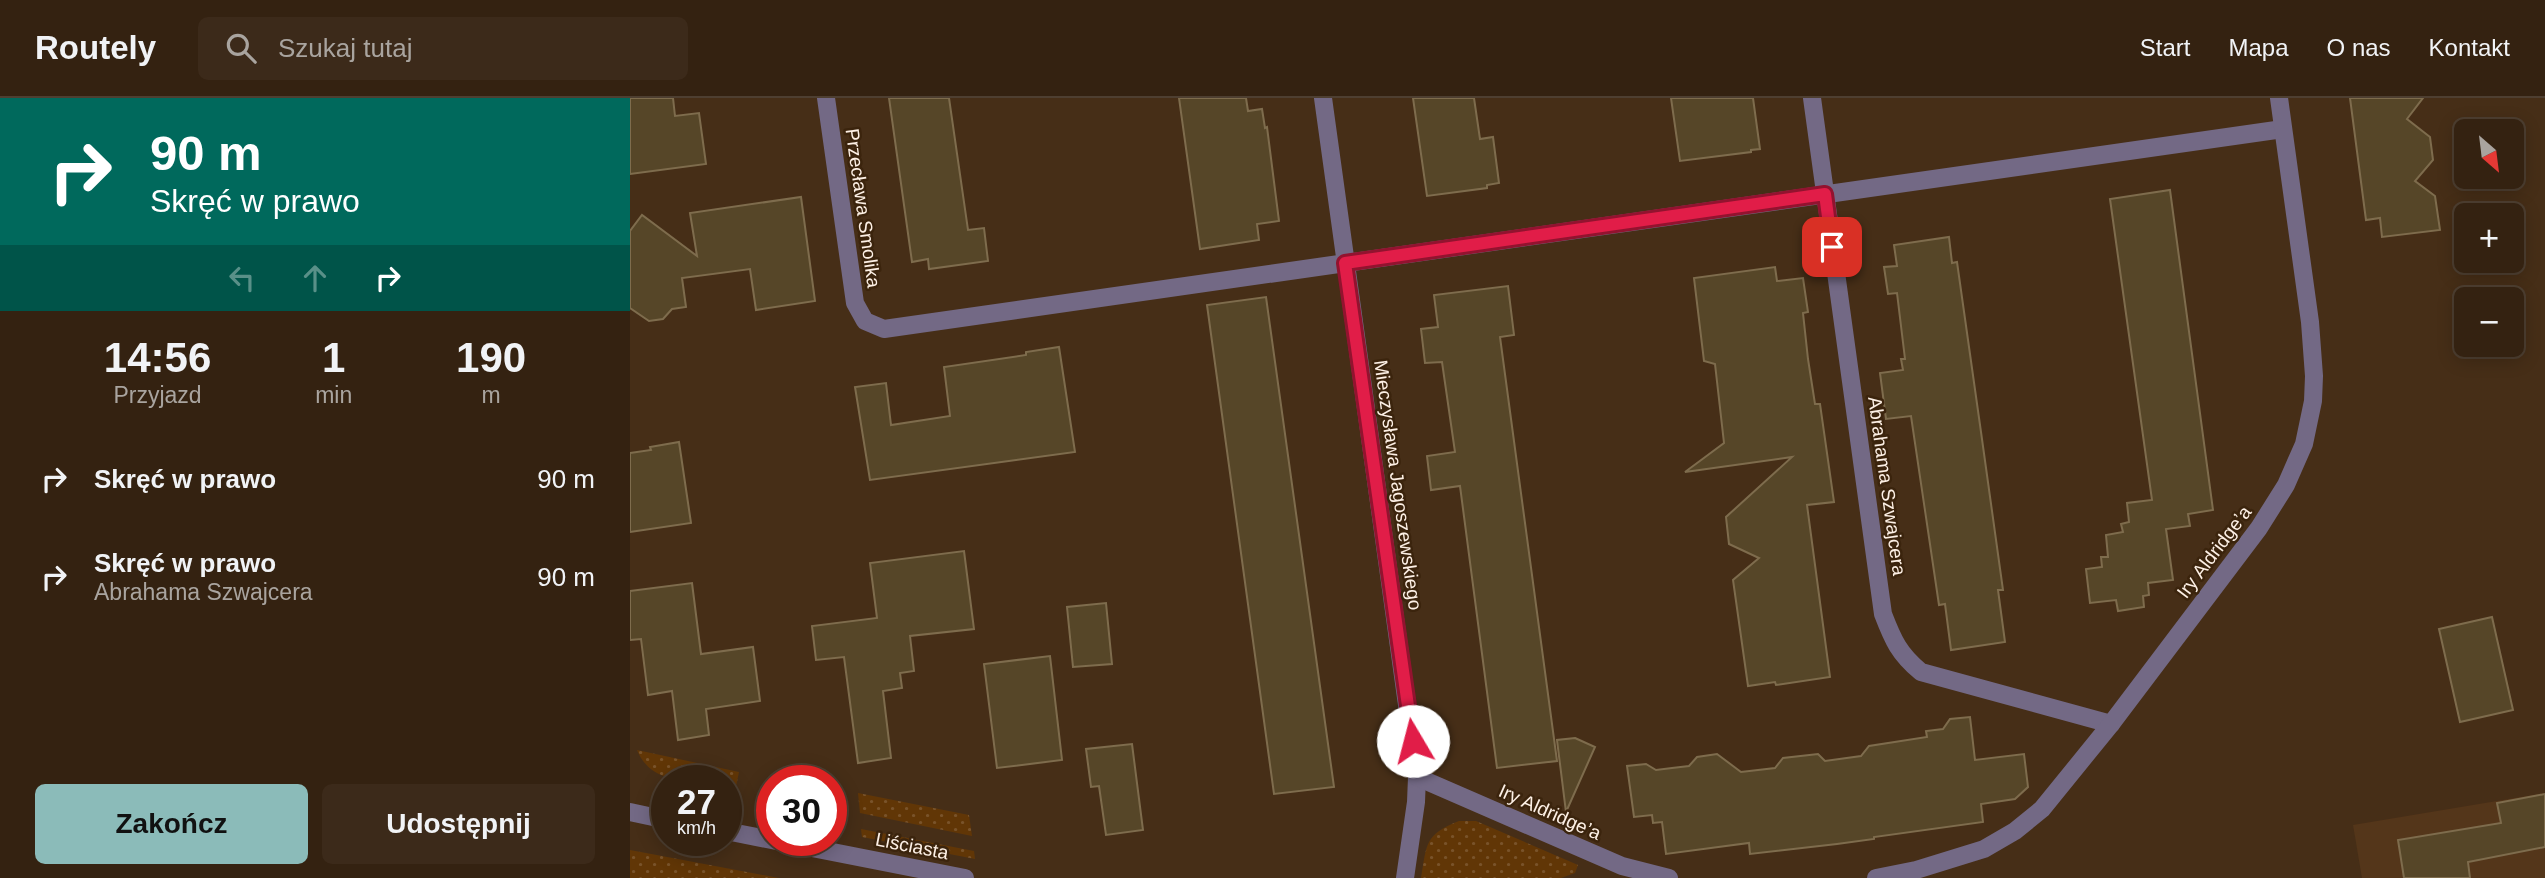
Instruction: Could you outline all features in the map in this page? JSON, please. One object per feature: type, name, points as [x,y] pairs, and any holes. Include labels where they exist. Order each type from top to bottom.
[{"type":"street","name":"Przecława Smolika","points":[[826,98],[855,303],[865,321],[884,329],[1345,263]]},
{"type":"street","name":"Mieczysława Jagoszewskiego","points":[[1323,98],[1417,777],[1405,878]]},
{"type":"street","name":"Abrahama Szwajcera","points":[[1812,98],[1883,614],[1893,640],[1904,658],[1921,672],[2111,724]]},
{"type":"street","name":"Iry Aldridge’a","points":[[1876,878],[1984,849],[2008,836],[2042,809],[2111,724],[2259,528],[2286,485],[2304,444],[2313,401],[2313,352],[2279,98]]},
{"type":"street","points":[[1345,263],[2283,129]]},
{"type":"street","name":"Iry Aldridge’a","points":[[1417,777],[1622,866],[1669,878]]},
{"type":"street","points":[[630,812],[651,817]]},
{"type":"street","name":"Liściasta","points":[[742,834],[965,878]]},
{"type":"shaded area","points":[[637,750],[707,765],[651,765],[651,768]]},
{"type":"shaded area","points":[[858,793],[969,815],[972,836],[860,813]]},
{"type":"shaded area","points":[[2545,793],[2545,878],[2362,878],[2353,825]]},
{"type":"shaded area","points":[[1459,821],[1476,821],[1578,865],[1575,873],[1561,878],[1421,878],[1426,849],[1433,836]]},
{"type":"shaded area","points":[[861,829],[974,851],[975,859],[862,837]]},
{"type":"shaded area","points":[[630,850],[779,878],[630,878]]},
{"type":"building","points":[[630,98],[673,98],[675,116],[699,113],[706,164],[630,174]]},
{"type":"building","points":[[889,98],[949,98],[968,230],[984,228],[988,261],[929,269],[928,259],[912,262]]},
{"type":"building","points":[[1179,98],[1246,98],[1248,111],[1262,109],[1265,128],[1267,127],[1279,221],[1257,224],[1259,240],[1200,249]]},
{"type":"building","points":[[1413,98],[1474,98],[1480,139],[1493,137],[1499,183],[1487,185],[1487,188],[1427,196]]},
{"type":"building","points":[[1671,98],[1753,98],[1760,149],[1680,161]]},
{"type":"building","points":[[2350,98],[2423,98],[2407,119],[2430,137],[2433,160],[2415,181],[2435,196],[2440,230],[2382,237],[2380,218],[2366,220]]},
{"type":"building","points":[[2170,190],[2213,510],[2188,514],[2190,526],[2166,529],[2173,580],[2148,583],[2149,595],[2143,596],[2144,607],[2118,611],[2116,600],[2090,603],[2086,569],[2102,567],[2101,557],[2108,557],[2106,535],[2123,532],[2121,524],[2129,522],[2127,503],[2152,500],[2110,199]]},
{"type":"building","points":[[801,197],[815,301],[756,310],[750,269],[682,278],[686,307],[672,309],[663,319],[649,321],[630,308],[630,231],[642,215],[697,256],[690,213]]},
{"type":"building","points":[[1949,237],[1952,263],[1957,262],[2003,590],[1998,590],[2005,642],[1951,650],[1945,604],[1939,605],[1911,416],[1886,419],[1880,373],[1903,370],[1901,359],[1905,359],[1897,293],[1888,294],[1884,267],[1897,266],[1894,245]]},
{"type":"building","points":[[1775,267],[1777,281],[1803,278],[1808,312],[1803,313],[1808,359],[1815,404],[1820,404],[1834,502],[1807,505],[1830,677],[1748,686],[1733,580],[1759,558],[1729,544],[1726,517],[1792,457],[1685,472],[1724,443],[1715,364],[1704,361],[1694,278]]},
{"type":"building","points":[[1508,286],[1514,335],[1500,337],[1557,761],[1497,768],[1460,486],[1431,490],[1427,456],[1455,452],[1442,362],[1425,363],[1421,329],[1438,327],[1434,295]]},
{"type":"building","points":[[1266,297],[1334,787],[1274,794],[1207,305]]},
{"type":"building","points":[[1059,347],[1075,452],[870,480],[855,387],[886,383],[891,425],[950,416],[944,367],[1026,355],[1026,352]]},
{"type":"building","points":[[679,442],[691,523],[630,532],[630,453]]},
{"type":"building","points":[[964,551],[974,629],[910,636],[914,671],[900,673],[902,688],[883,691],[891,758],[858,763],[844,657],[816,660],[812,626],[877,618],[870,563]]},
{"type":"building","points":[[692,583],[701,654],[753,647],[760,701],[706,709],[709,735],[678,740],[672,691],[648,695],[641,639],[630,640],[630,591]]},
{"type":"building","points":[[1106,603],[1112,664],[1073,667],[1067,607]]},
{"type":"building","points":[[2492,617],[2513,710],[2460,722],[2439,629]]},
{"type":"building","points":[[1050,656],[1062,760],[997,768],[984,664]]},
{"type":"building","points":[[1970,717],[1975,760],[2024,754],[2028,787],[2015,799],[1981,804],[1983,822],[1750,854],[1749,843],[1666,854],[1662,822],[1653,823],[1652,815],[1634,817],[1627,766],[1646,764],[1656,770],[1689,766],[1697,757],[1717,754],[1741,772],[1775,768],[1783,758],[1818,754],[1825,761],[1861,756],[1869,746],[1927,737],[1926,731],[1943,729],[1950,719]]},
{"type":"building","points":[[1575,738],[1595,747],[1566,812],[1557,740]]},
{"type":"building","points":[[1132,744],[1143,830],[1106,835],[1099,786],[1091,787],[1086,749]]},
{"type":"building","points":[[2545,794],[2545,847],[2468,862],[2470,878],[2404,878],[2398,840],[2501,823],[2497,803]]},
{"type":"route","points":[[1413,741],[1345,263],[1825,194],[1832,247]]}]
